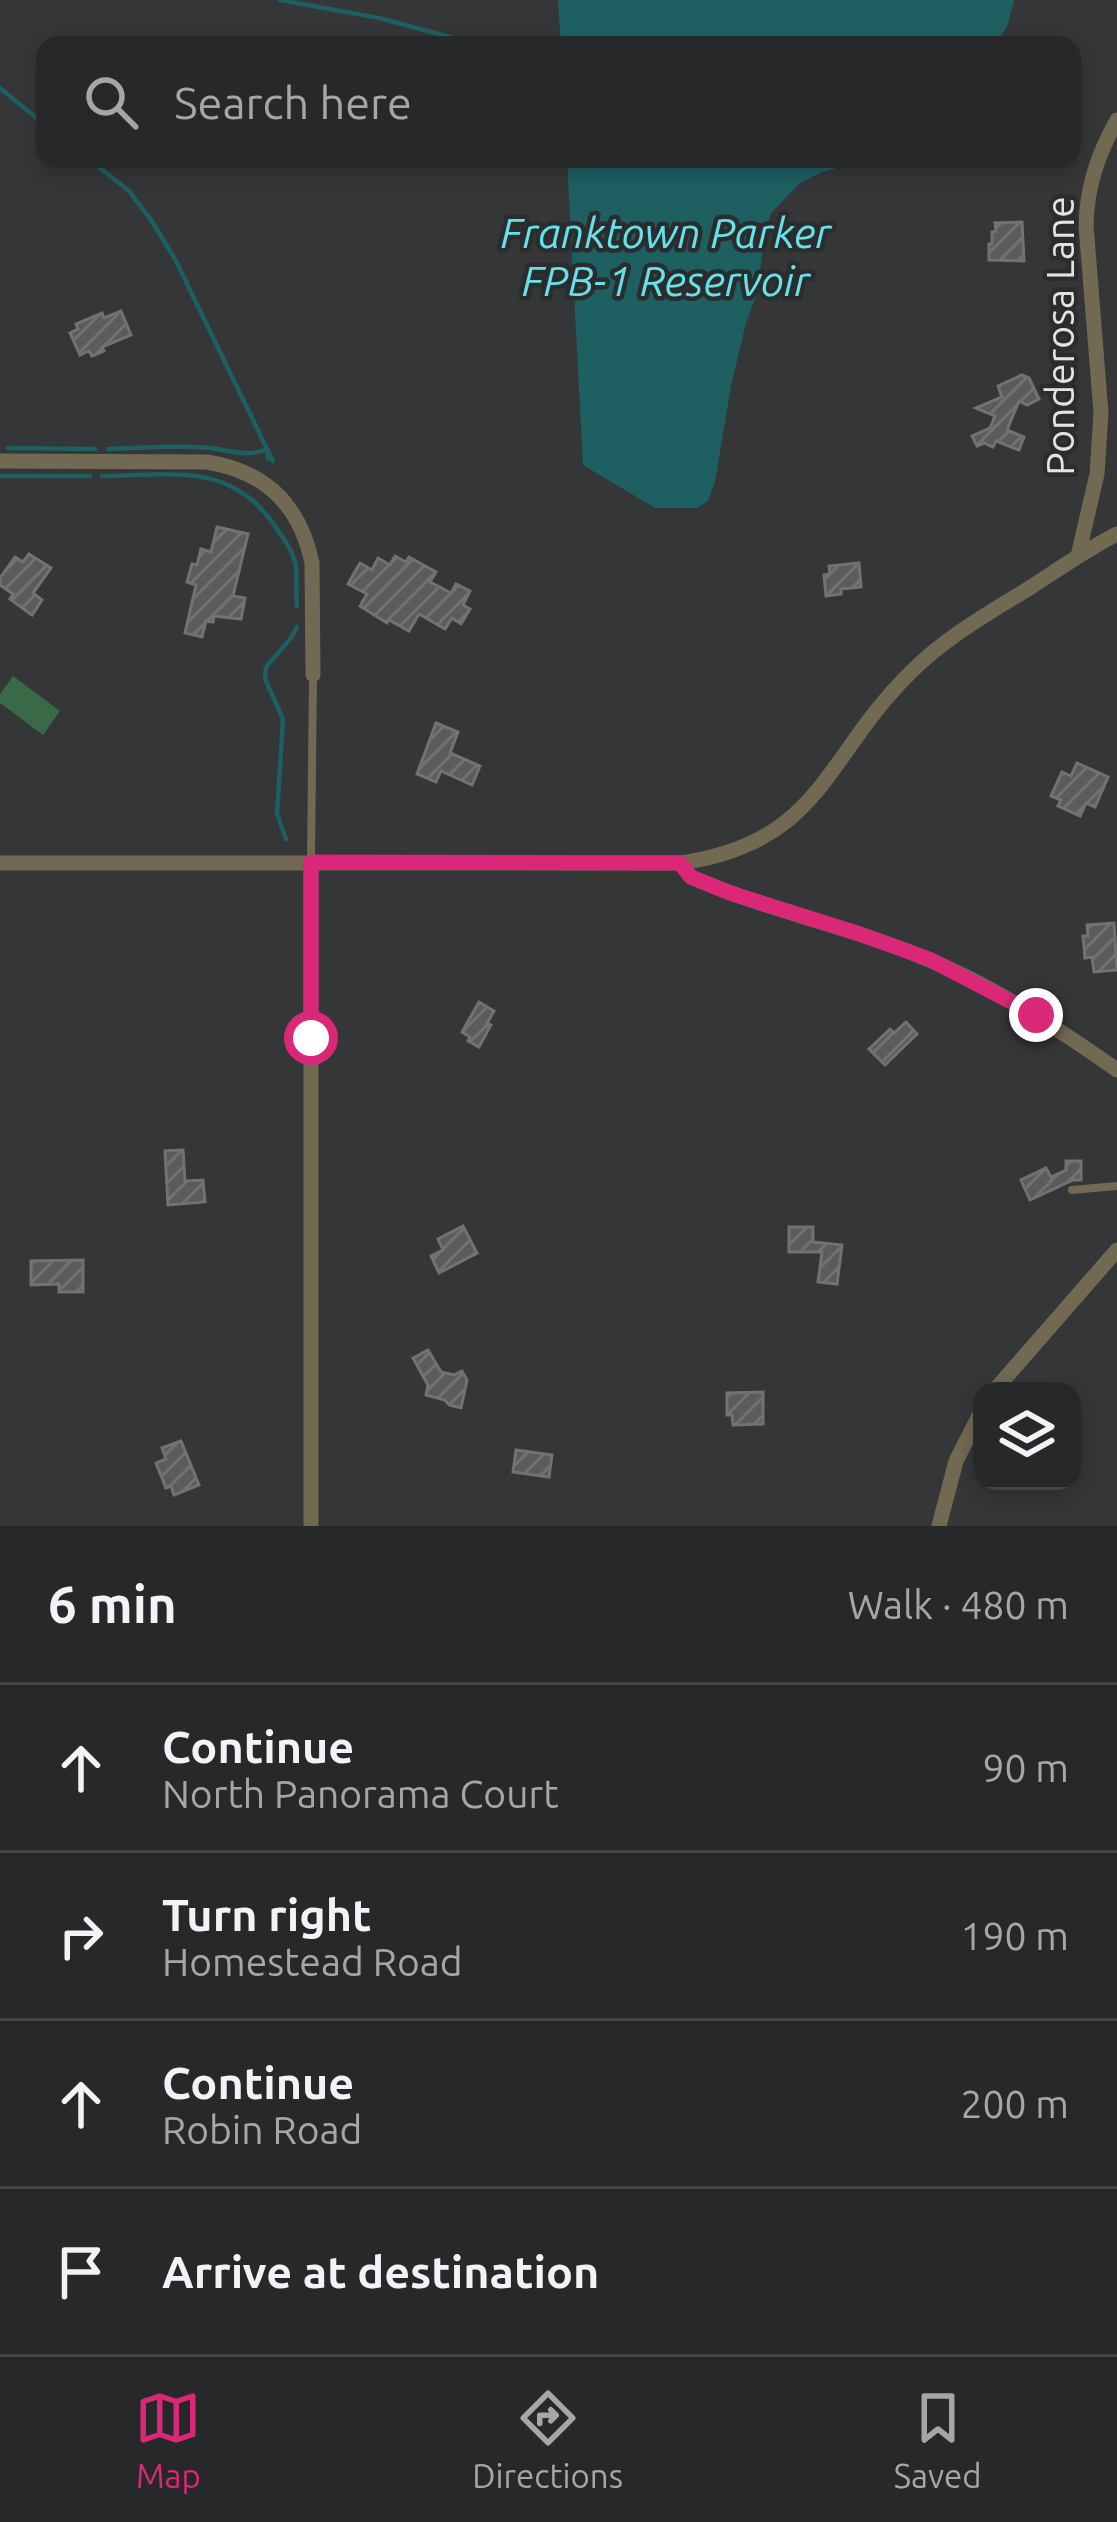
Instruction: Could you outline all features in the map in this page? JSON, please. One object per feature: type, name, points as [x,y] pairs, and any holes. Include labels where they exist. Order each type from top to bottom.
[{"type":"street","name":"Ponderosa Lane","points":[[1078,556],[1097,474],[1101,413],[1087,200],[1100,155],[1117,120]]},
{"type":"street","points":[[0,461],[207,462],[235,468],[261,481],[287,505],[308,548],[314,675]]},
{"type":"street","points":[[0,863],[680,863],[719,856],[777,830],[818,792],[897,687],[953,636],[1117,534]]},
{"type":"street","points":[[311,862],[311,1526]]},
{"type":"street","points":[[680,863],[691,877],[704,883],[890,944],[952,970],[1036,1015],[1117,1070]]},
{"type":"street","points":[[1002,1382],[1117,1250]]},
{"type":"street","points":[[939,1526],[956,1461],[973,1428]]},
{"type":"lane","points":[[311,862],[314,675]]},
{"type":"lane","points":[[1072,1190],[1117,1186]]},
{"type":"green space","points":[[13,676],[60,711],[43,735],[0,703],[0,694]]},
{"type":"water","points":[[558,0],[1014,0],[1001,36],[560,36]]},
{"type":"water","name":"Franktown Parker FPB-1 Reservoir","points":[[567,168],[837,168],[800,183],[772,212],[765,230],[758,289],[731,386],[708,501],[697,508],[655,508],[583,465]]},
{"type":"building","points":[[1022,222],[1024,261],[989,260],[995,223]]},
{"type":"building","points":[[121,311],[131,335],[92,356],[89,351],[80,355],[70,333],[78,329],[76,324]]},
{"type":"building","points":[[1022,375],[1029,378],[1039,399],[1027,405],[1019,401],[1007,430],[1024,437],[1019,450],[996,441],[993,447],[977,446],[972,436],[990,428],[995,416],[976,408],[1002,397],[998,386]]},
{"type":"building","points":[[217,527],[248,534],[233,596],[245,598],[241,619],[214,616],[213,622],[206,621],[202,637],[185,633],[196,585],[187,582],[201,549],[211,552]]},
{"type":"building","points":[[29,554],[51,568],[33,593],[42,600],[32,615],[0,585],[15,557],[23,562]]},
{"type":"building","points":[[395,556],[406,562],[409,557],[436,572],[430,582],[451,593],[456,584],[470,591],[463,605],[470,609],[461,624],[452,618],[445,629],[419,614],[409,631],[360,606],[367,594],[348,584],[360,563],[372,570],[378,558],[390,565]]},
{"type":"building","points":[[859,563],[861,587],[826,596],[824,575],[830,574],[829,566]]},
{"type":"building","points":[[436,723],[458,732],[450,753],[480,766],[472,785],[441,771],[436,782],[417,774]]},
{"type":"building","points":[[1077,763],[1108,777],[1095,807],[1086,803],[1080,816],[1058,806],[1061,800],[1051,796],[1062,772],[1071,776]]},
{"type":"building","points":[[1114,923],[1117,970],[1094,972],[1092,957],[1085,958],[1087,925]]},
{"type":"building","points":[[479,1002],[494,1011],[479,1047],[462,1032]]},
{"type":"building","points":[[906,1022],[917,1034],[885,1065],[869,1049],[890,1029],[894,1033]]},
{"type":"building","points":[[183,1150],[185,1181],[203,1180],[205,1202],[168,1205],[165,1151]]},
{"type":"building","points":[[1066,1161],[1081,1161],[1081,1180],[1030,1200],[1021,1180],[1046,1168],[1051,1177],[1066,1170]]},
{"type":"building","points":[[463,1226],[477,1253],[439,1273],[431,1256],[443,1250],[438,1239]]},
{"type":"building","points":[[789,1227],[813,1227],[813,1242],[842,1245],[837,1284],[818,1282],[822,1252],[789,1252]]},
{"type":"building","points":[[83,1260],[83,1292],[59,1292],[59,1284],[31,1285],[31,1261]]},
{"type":"building","points":[[428,1350],[441,1372],[454,1375],[462,1371],[467,1380],[461,1408],[426,1395],[428,1385],[413,1358]]},
{"type":"building","points":[[763,1392],[763,1424],[733,1425],[732,1415],[727,1415],[727,1393]]},
{"type":"building","points":[[181,1441],[199,1485],[174,1495],[156,1463],[166,1459],[162,1448]]},
{"type":"building","points":[[516,1450],[552,1455],[549,1477],[513,1472]]},
{"type":"waterway","points":[[280,0],[446,36]]},
{"type":"waterway","points":[[0,88],[36,118]]},
{"type":"waterway","points":[[100,168],[129,191],[176,261],[268,459]]},
{"type":"waterway","points":[[108,449],[184,447],[245,453],[267,449],[273,461]]},
{"type":"waterway","points":[[8,448],[95,449]]},
{"type":"waterway","points":[[0,476],[90,476]]},
{"type":"waterway","points":[[102,476],[198,476],[239,490],[275,526],[291,551],[297,606]]},
{"type":"waterway","points":[[286,839],[277,814],[283,719],[265,679],[266,667],[297,627]]},
{"type":"route","points":[[311,1038],[311,862],[680,863],[691,877],[730,893],[929,959],[1036,1015]]}]
